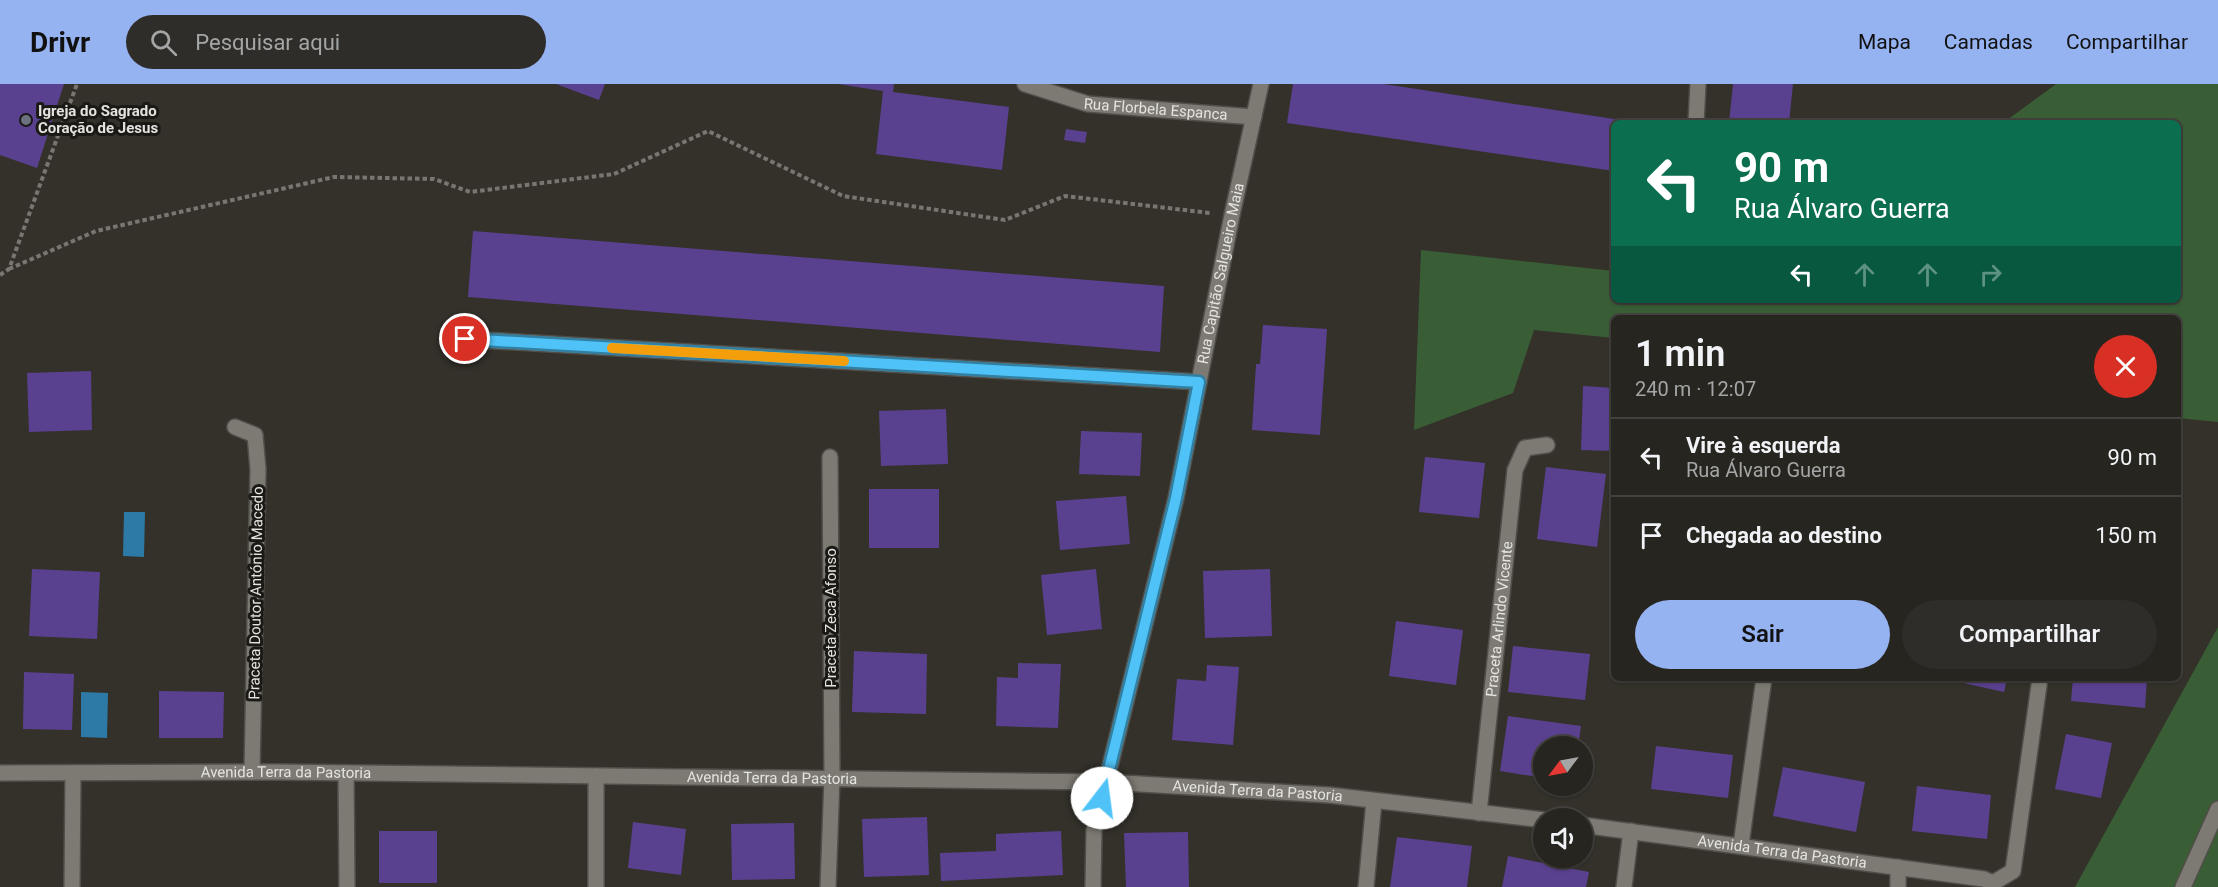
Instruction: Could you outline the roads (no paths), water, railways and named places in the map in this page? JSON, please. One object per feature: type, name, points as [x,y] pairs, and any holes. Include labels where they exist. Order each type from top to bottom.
[{"type":"street","name":"Rua Florbela Espanca","points":[[1025,84],[1088,104],[1254,117]]},
{"type":"street","points":[[1254,117],[1261,84]]},
{"type":"street","points":[[1696,120],[1698,84]]},
{"type":"street","name":"Rua Capitão Salgueiro Maia","points":[[1093,887],[1094,831],[1176,498],[1232,215],[1254,117]]},
{"type":"street","points":[[465,339],[1199,382]]},
{"type":"street","name":"Praceta Doutor António Macedo","points":[[235,427],[255,435],[258,469],[252,772]]},
{"type":"street","name":"Praceta Arlindo Vicente","points":[[1479,813],[1515,470],[1525,448],[1547,445]]},
{"type":"street","name":"Praceta Zeca Afonso","points":[[828,887],[832,778],[830,457]]},
{"type":"street","points":[[1741,845],[1764,681]]},
{"type":"street","name":"Avenida Terra da Pastoria","points":[[1593,826],[1984,879],[1993,883],[2013,871],[2040,681]]},
{"type":"street","name":"Avenida Terra da Pastoria","points":[[0,773],[252,772],[1106,782],[1329,795],[1533,819]]},
{"type":"street","points":[[72,887],[73,773]]},
{"type":"street","points":[[346,773],[346,887]]},
{"type":"street","points":[[596,776],[596,887]]},
{"type":"street","points":[[1366,887],[1374,801]]},
{"type":"street","points":[[2183,887],[2218,809]]},
{"type":"street","points":[[1624,887],[1631,831]]},
{"type":"street","points":[[1898,867],[1898,887]]},
{"type":"water","points":[[124,512],[145,512],[144,557],[123,556]]},
{"type":"water","points":[[81,692],[108,693],[107,738],[81,737]]},
{"type":"place","name":"Igreja do Sagrado Coração de Jesus","points":[[26,120]]}]
